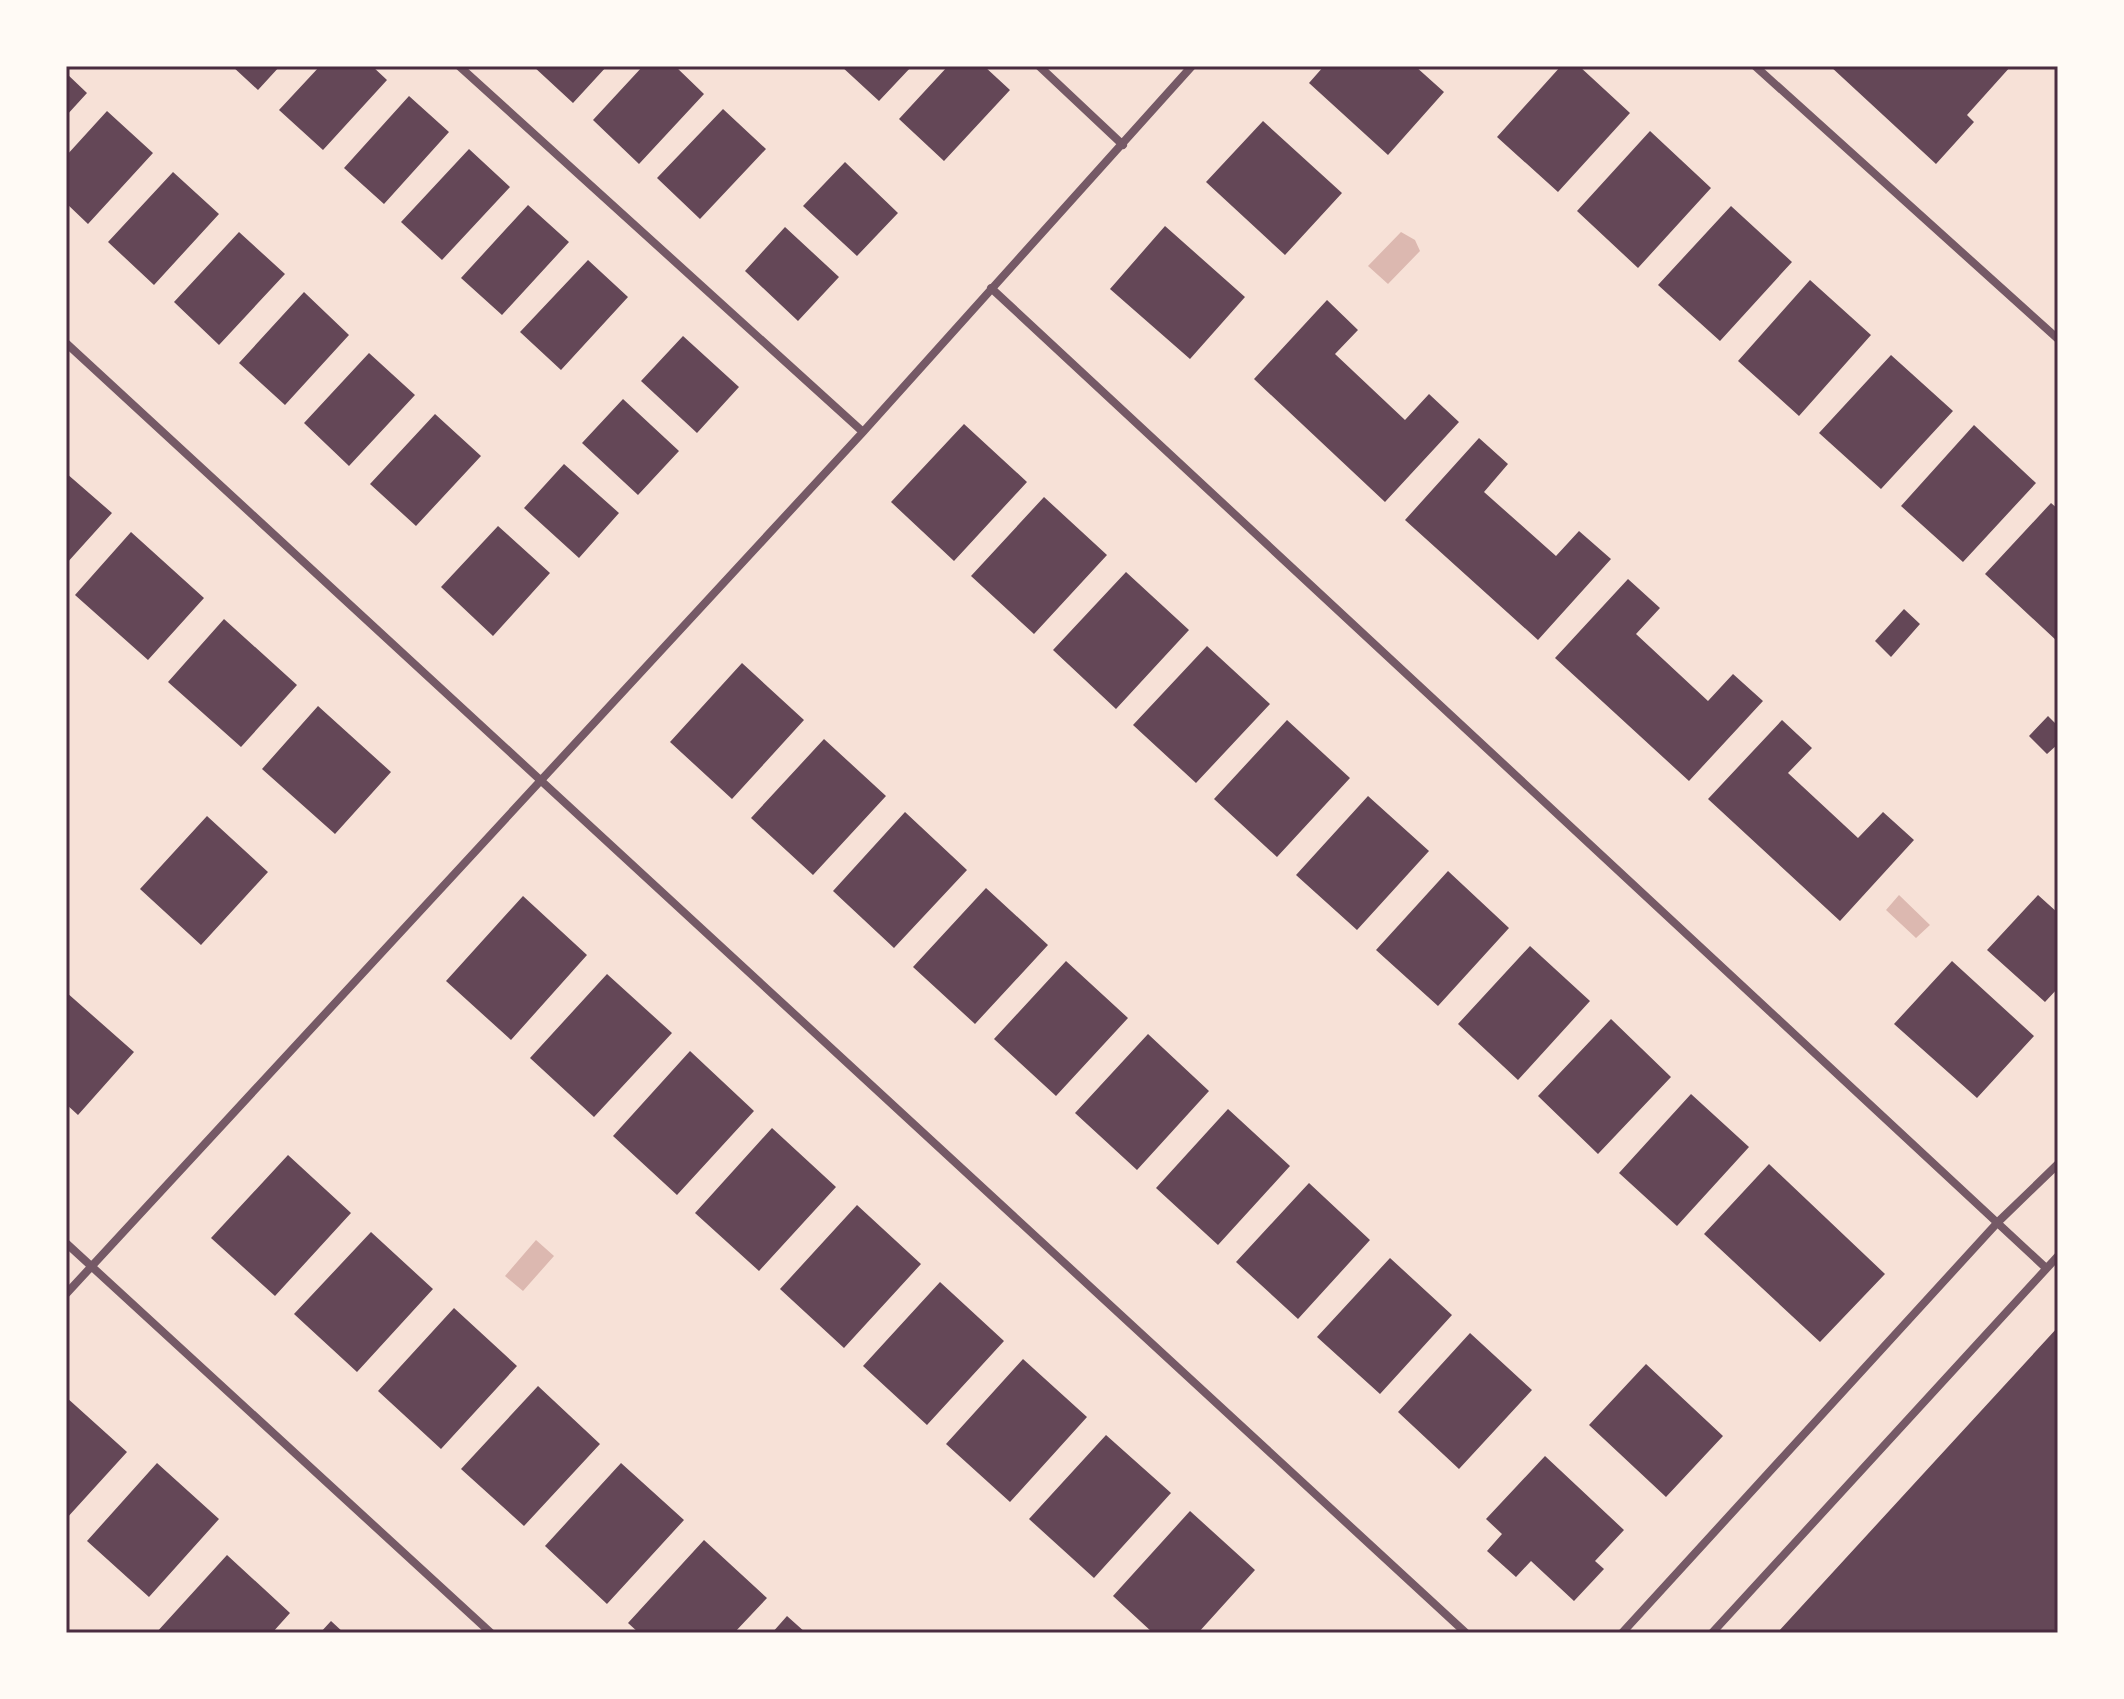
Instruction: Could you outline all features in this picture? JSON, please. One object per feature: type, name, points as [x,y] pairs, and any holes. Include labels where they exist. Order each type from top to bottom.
[{"type":"street","points":[[459,66],[863,432]]},
{"type":"street","points":[[1039,66],[1123,145]]},
{"type":"street","points":[[66,1294],[863,432],[1192,66]]},
{"type":"street","points":[[1755,66],[2058,339]]},
{"type":"street","points":[[991,288],[2046,1268]]},
{"type":"street","points":[[66,343],[1466,1633]]},
{"type":"street","points":[[1622,1633],[1998,1222],[2058,1164]]},
{"type":"street","points":[[66,1243],[491,1633]]},
{"type":"street","points":[[1712,1633],[2058,1256]]},
{"type":"shaded area","points":[[1401,232],[1415,240],[1420,251],[1388,284],[1368,266]]},
{"type":"shaded area","points":[[1899,895],[1930,925],[1916,938],[1886,910]]},
{"type":"shaded area","points":[[536,1240],[554,1256],[523,1291],[505,1276]]},
{"type":"building","points":[[232,66],[280,66],[258,90]]},
{"type":"building","points":[[320,66],[372,66],[387,80],[323,150],[279,110]]},
{"type":"building","points":[[533,66],[607,66],[573,103]]},
{"type":"building","points":[[643,66],[675,66],[704,94],[639,164],[593,120]]},
{"type":"building","points":[[841,66],[912,66],[879,101]]},
{"type":"building","points":[[948,66],[984,66],[1010,90],[944,161],[899,119]]},
{"type":"building","points":[[1324,66],[1415,66],[1444,92],[1388,155],[1309,83]]},
{"type":"building","points":[[1561,66],[1579,66],[1630,113],[1558,192],[1497,137]]},
{"type":"building","points":[[1830,66],[2011,66],[1967,115],[1974,122],[1936,164]]},
{"type":"building","points":[[66,73],[87,93],[66,116]]},
{"type":"building","points":[[409,96],[449,132],[384,204],[344,168]]},
{"type":"building","points":[[723,109],[766,149],[700,219],[657,178]]},
{"type":"building","points":[[107,111],[153,153],[88,224],[66,203],[66,156]]},
{"type":"building","points":[[1263,121],[1342,193],[1285,255],[1206,182]]},
{"type":"building","points":[[1650,131],[1711,188],[1638,268],[1577,211]]},
{"type":"building","points":[[469,149],[510,187],[442,260],[401,222]]},
{"type":"building","points":[[845,162],[898,213],[857,256],[803,206]]},
{"type":"building","points":[[173,172],[219,214],[154,285],[108,242]]},
{"type":"building","points":[[528,205],[569,242],[502,315],[461,278]]},
{"type":"building","points":[[1731,206],[1792,262],[1720,341],[1658,285]]},
{"type":"building","points":[[1165,226],[1245,297],[1190,359],[1110,289]]},
{"type":"building","points":[[785,227],[839,277],[798,321],[745,271]]},
{"type":"building","points":[[239,232],[285,274],[219,345],[174,302]]},
{"type":"building","points":[[588,260],[628,297],[561,370],[520,332]]},
{"type":"building","points":[[1810,280],[1871,335],[1799,416],[1738,361]]},
{"type":"building","points":[[304,292],[349,335],[285,405],[239,363]]},
{"type":"building","points":[[1327,300],[1358,330],[1335,354],[1405,420],[1429,394],[1459,422],[1385,502],[1254,379]]},
{"type":"building","points":[[683,336],[739,387],[697,433],[641,381]]},
{"type":"building","points":[[369,353],[415,395],[349,466],[304,423]]},
{"type":"building","points":[[1891,355],[1953,411],[1881,489],[1819,433]]},
{"type":"building","points":[[623,399],[679,451],[638,495],[582,443]]},
{"type":"building","points":[[435,414],[481,456],[416,526],[370,484]]},
{"type":"building","points":[[964,424],[1027,482],[954,561],[891,502]]},
{"type":"building","points":[[1974,425],[2036,483],[1963,562],[1901,506]]},
{"type":"building","points":[[1479,438],[1508,464],[1484,492],[1556,556],[1579,531],[1611,559],[1538,640],[1405,520]]},
{"type":"building","points":[[564,464],[619,513],[579,558],[524,508]]},
{"type":"building","points":[[66,473],[112,513],[66,564]]},
{"type":"building","points":[[1044,497],[1107,555],[1034,634],[971,576]]},
{"type":"building","points":[[2051,503],[2058,509],[2058,642],[1985,574]]},
{"type":"building","points":[[498,526],[550,573],[493,636],[441,587]]},
{"type":"building","points":[[131,532],[204,598],[148,660],[75,595]]},
{"type":"building","points":[[1126,572],[1189,630],[1116,709],[1053,650]]},
{"type":"building","points":[[1628,579],[1660,608],[1636,634],[1708,701],[1733,674],[1763,701],[1689,781],[1555,658]]},
{"type":"building","points":[[1904,609],[1920,624],[1891,657],[1875,641]]},
{"type":"building","points":[[224,619],[297,685],[241,747],[168,682]]},
{"type":"building","points":[[1207,646],[1270,704],[1196,783],[1133,725]]},
{"type":"building","points":[[742,663],[804,720],[732,799],[670,742]]},
{"type":"building","points":[[318,706],[391,772],[335,834],[262,769]]},
{"type":"building","points":[[2048,716],[2058,726],[2058,744],[2047,754],[2029,736]]},
{"type":"building","points":[[1287,720],[1350,778],[1277,857],[1214,799]]},
{"type":"building","points":[[1782,720],[1812,748],[1788,773],[1858,838],[1883,812],[1914,840],[1840,921],[1708,799]]},
{"type":"building","points":[[824,739],[886,796],[813,875],[751,818]]},
{"type":"building","points":[[1368,796],[1429,851],[1357,930],[1296,875]]},
{"type":"building","points":[[905,812],[967,870],[894,948],[833,891]]},
{"type":"building","points":[[207,816],[268,872],[201,945],[140,889]]},
{"type":"building","points":[[1448,871],[1509,928],[1438,1006],[1376,950]]},
{"type":"building","points":[[986,888],[1048,945],[975,1024],[913,967]]},
{"type":"building","points":[[2038,895],[2058,913],[2058,988],[2045,1002],[1987,950]]},
{"type":"building","points":[[523,896],[587,955],[511,1040],[446,981]]},
{"type":"building","points":[[1530,946],[1590,1001],[1518,1080],[1458,1024]]},
{"type":"building","points":[[1066,961],[1128,1018],[1056,1096],[994,1039]]},
{"type":"building","points":[[1952,961],[2034,1036],[1977,1098],[1894,1024]]},
{"type":"building","points":[[607,974],[672,1033],[594,1117],[530,1058]]},
{"type":"building","points":[[66,992],[134,1052],[78,1115],[66,1104]]},
{"type":"building","points":[[1611,1019],[1671,1077],[1598,1154],[1538,1096]]},
{"type":"building","points":[[1148,1034],[1209,1091],[1137,1170],[1075,1113]]},
{"type":"building","points":[[690,1051],[754,1111],[677,1195],[613,1136]]},
{"type":"building","points":[[1691,1094],[1749,1147],[1677,1226],[1619,1173]]},
{"type":"building","points":[[1228,1109],[1290,1166],[1218,1245],[1156,1188]]},
{"type":"building","points":[[772,1128],[836,1187],[759,1271],[695,1213]]},
{"type":"building","points":[[288,1155],[351,1213],[275,1296],[211,1238]]},
{"type":"building","points":[[1769,1164],[1885,1274],[1820,1342],[1704,1234]]},
{"type":"building","points":[[1309,1183],[1370,1240],[1298,1319],[1236,1262]]},
{"type":"building","points":[[857,1205],[921,1264],[844,1348],[780,1289]]},
{"type":"building","points":[[371,1232],[433,1289],[357,1372],[294,1314]]},
{"type":"building","points":[[1390,1258],[1452,1315],[1380,1394],[1317,1337]]},
{"type":"building","points":[[940,1282],[1004,1341],[927,1425],[863,1366]]},
{"type":"building","points":[[454,1308],[517,1366],[441,1449],[378,1391]]},
{"type":"building","points":[[2058,1327],[2058,1626],[2052,1633],[1777,1633]]},
{"type":"building","points":[[1470,1333],[1532,1390],[1459,1469],[1398,1412]]},
{"type":"building","points":[[1023,1359],[1087,1417],[1010,1502],[946,1444]]},
{"type":"building","points":[[1646,1364],[1723,1436],[1666,1497],[1589,1425]]},
{"type":"building","points":[[538,1386],[600,1444],[524,1526],[461,1469]]},
{"type":"building","points":[[66,1397],[127,1452],[66,1519]]},
{"type":"building","points":[[1106,1435],[1171,1493],[1094,1578],[1029,1519]]},
{"type":"building","points":[[1545,1456],[1624,1530],[1595,1561],[1604,1569],[1574,1601],[1531,1561],[1516,1577],[1487,1551],[1502,1534],[1486,1519]]},
{"type":"building","points":[[157,1463],[219,1519],[149,1597],[87,1541]]},
{"type":"building","points":[[621,1463],[684,1520],[607,1604],[545,1546]]},
{"type":"building","points":[[1190,1511],[1255,1570],[1198,1633],[1153,1633],[1113,1596]]},
{"type":"building","points":[[704,1540],[767,1598],[734,1633],[639,1633],[628,1623]]},
{"type":"building","points":[[227,1555],[290,1613],[272,1633],[156,1633]]},
{"type":"building","points":[[787,1616],[806,1633],[772,1633]]},
{"type":"building","points":[[331,1621],[344,1633],[320,1633]]}]
